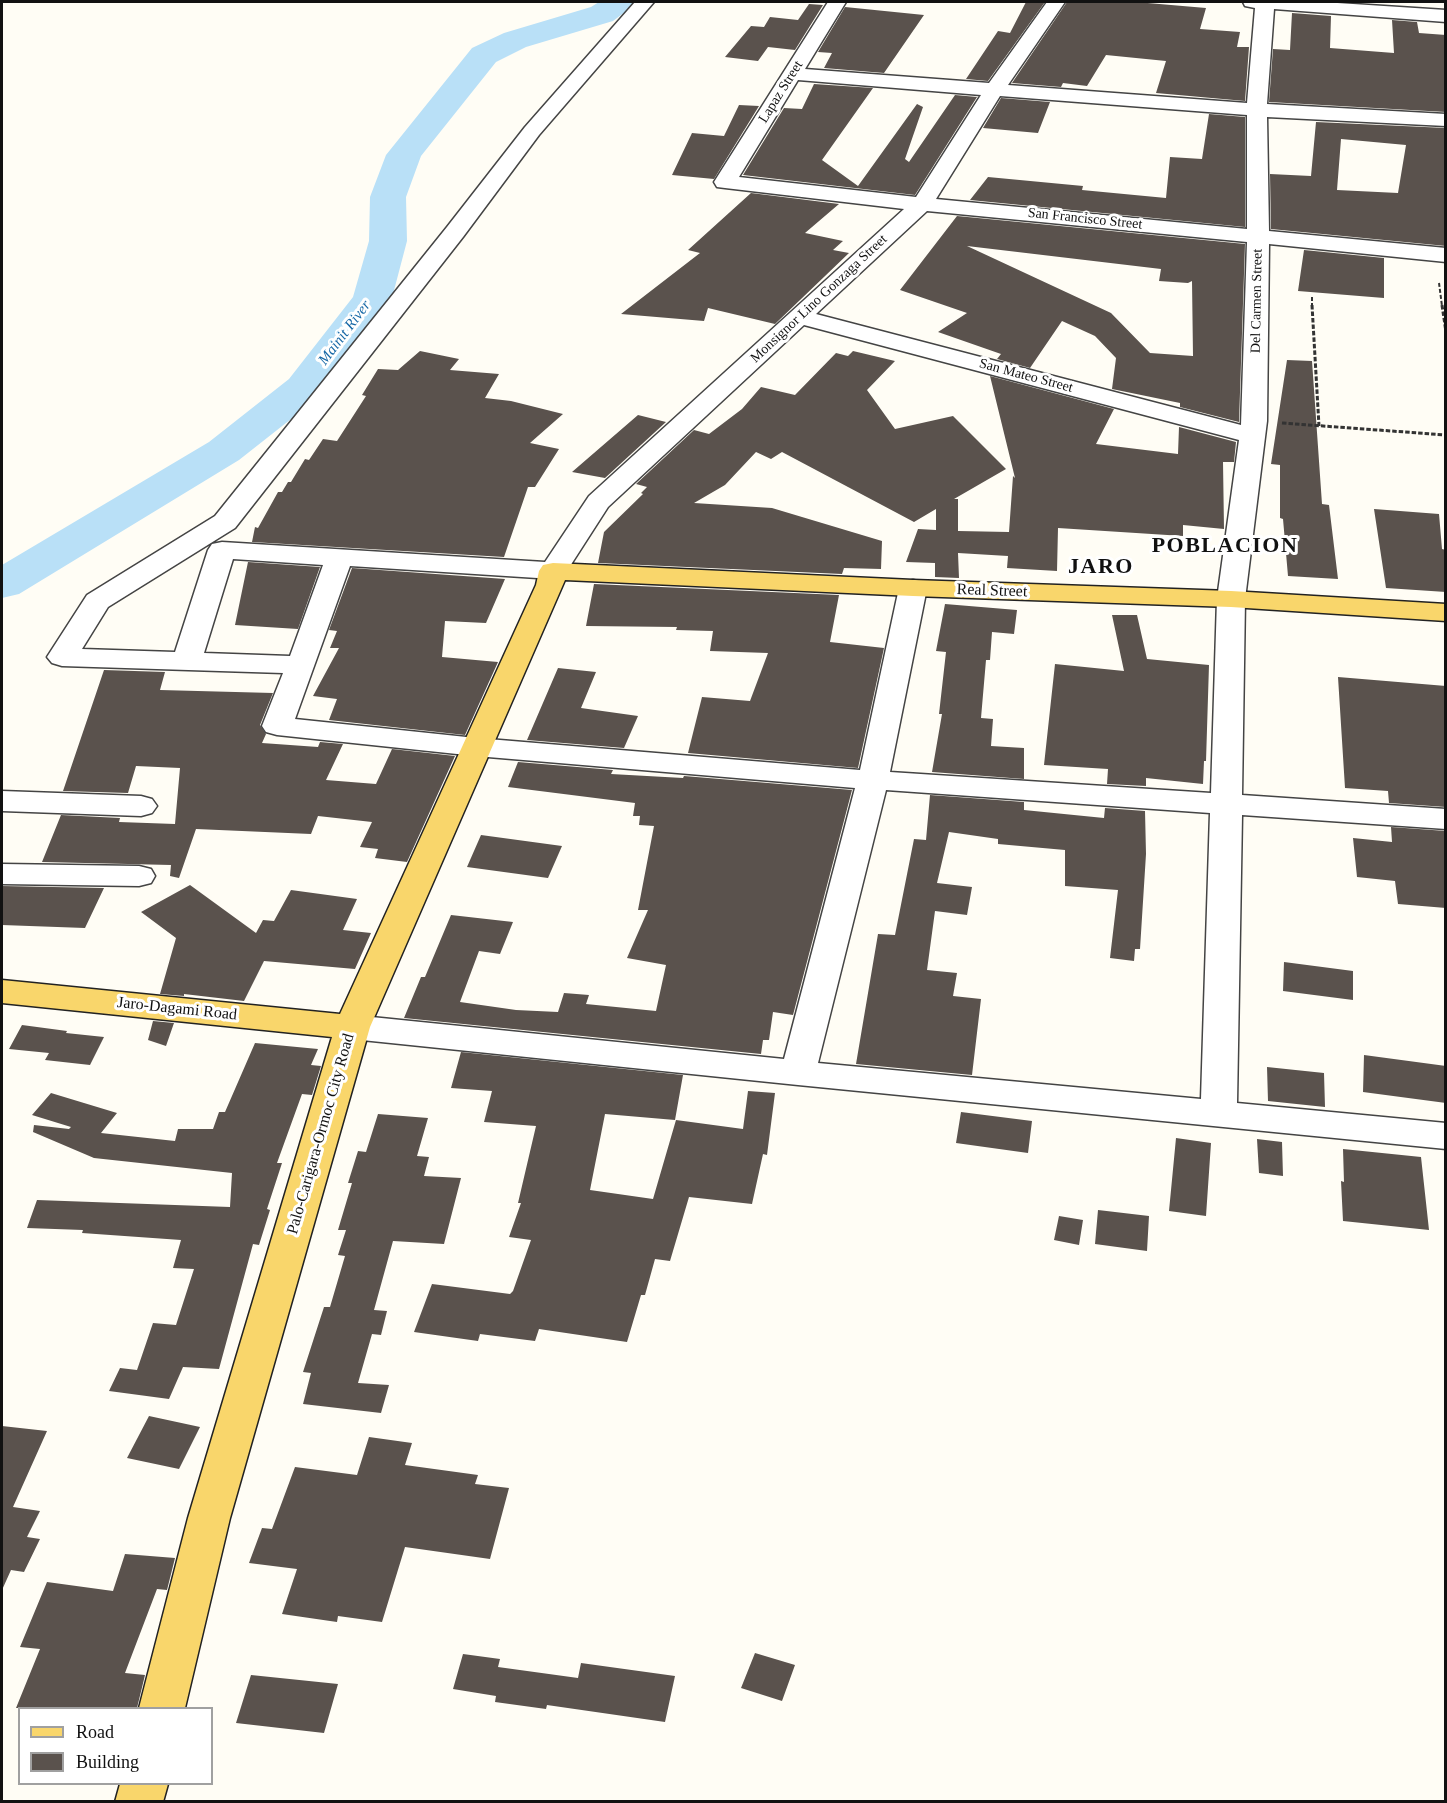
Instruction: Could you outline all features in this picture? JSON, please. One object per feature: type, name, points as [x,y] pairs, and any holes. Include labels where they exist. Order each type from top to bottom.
[{"type":"main road","name":"Real Street","points":[[551,578],[1231,599],[1446,613]]},
{"type":"main road","name":"Palo-Carigara-Ormoc City Road","points":[[162,1707],[209,1518],[352,1027],[551,578]]},
{"type":"main road","name":"Jaro-Dagami Road","points":[[2,991],[352,1027]]},
{"type":"main road","points":[[139,1802],[144,1785]]},
{"type":"street","points":[[301,665],[62,657],[97,601],[225,522],[455,232],[532,131],[645,2]]},
{"type":"street","name":"Lapaz Street","points":[[725,182],[837,2]]},
{"type":"street","name":"Monsignor Lino Gonzaga Street","points":[[551,578],[598,502],[922,204],[994,90],[1056,2]]},
{"type":"street","points":[[1261,2],[1446,16]]},
{"type":"street","name":"Del Carmen Street","points":[[1219,1115],[1231,599],[1253,428],[1258,236],[1257,110],[1261,2]]},
{"type":"street","points":[[792,74],[1257,110],[1446,120]]},
{"type":"street","name":"San Francisco Street","points":[[725,182],[922,204],[1446,255]]},
{"type":"street","name":"San Mateo Street","points":[[799,317],[1253,428]]},
{"type":"street","points":[[187,661],[222,550],[339,557],[551,578]]},
{"type":"street","points":[[339,557],[277,726],[476,747],[873,780],[1446,819]]},
{"type":"street","points":[[798,1073],[873,780],[913,588]]},
{"type":"street","points":[[2,801],[141,806]]},
{"type":"street","points":[[2,874],[139,876]]},
{"type":"street","points":[[352,1027],[1446,1136]]},
{"type":"path","points":[[1439,283],[1446,332]]},
{"type":"path","points":[[1312,297],[1318,426]]},
{"type":"path","points":[[1253,428],[1318,426],[1446,435]]},
{"type":"building","points":[[1026,2],[1045,2],[988,81],[966,79],[998,31],[1010,33]]},
{"type":"building","points":[[1067,2],[1136,2],[1206,8],[1200,29],[1240,32],[1237,47],[1249,47],[1245,101],[1156,93],[1166,61],[1106,55],[1087,86],[1063,83],[1061,87],[1012,83]]},
{"type":"building","points":[[809,4],[823,5],[795,50],[768,47],[758,61],[725,57],[751,26],[764,27],[770,17],[798,20]]},
{"type":"building","points":[[845,7],[924,15],[884,73],[824,68],[832,53],[818,52]]},
{"type":"building","points":[[1292,13],[1331,16],[1330,48],[1394,53],[1392,20],[1417,22],[1419,33],[1446,35],[1446,112],[1269,102],[1273,49],[1290,50]]},
{"type":"building","points":[[814,84],[873,88],[822,160],[858,186],[917,104],[923,107],[905,159],[909,162],[955,95],[977,97],[915,195],[743,175],[784,108],[802,109]]},
{"type":"building","points":[[1001,98],[1050,102],[1038,133],[983,128]]},
{"type":"building","points":[[739,105],[759,106],[714,179],[672,175],[692,133],[724,136]]},
{"type":"building","points":[[1209,114],[1245,117],[1245,227],[970,200],[988,177],[1083,186],[1082,190],[1166,198],[1170,157],[1202,159]]},
{"type":"building","points":[[1316,122],[1446,128],[1446,246],[1271,229],[1270,174],[1311,176]],"holes":[[[1341,139],[1406,145],[1398,193],[1337,190]]]},
{"type":"building","points":[[751,193],[839,204],[805,233],[843,241],[833,250],[849,253],[775,324],[708,308],[704,321],[621,314],[700,253],[688,250]]},
{"type":"building","points":[[957,216],[1245,244],[1239,422],[1180,407],[1180,403],[1112,389],[1116,358],[1095,336],[1062,321],[1030,368],[997,359],[1001,354],[938,332],[967,313],[900,290]],"holes":[[[967,246],[1161,269],[1159,281],[1188,283],[1192,281],[1193,356],[1150,353],[1111,313]]]},
{"type":"building","points":[[1304,250],[1384,258],[1384,298],[1298,291]]},
{"type":"building","points":[[420,351],[459,359],[450,370],[499,374],[485,398],[511,401],[563,414],[530,443],[559,449],[535,487],[528,487],[504,557],[252,542],[255,527],[258,528],[278,492],[282,492],[288,482],[291,482],[305,459],[309,460],[323,439],[337,441],[366,396],[362,395],[378,369],[398,370]]},
{"type":"building","points":[[853,351],[895,361],[867,390],[895,429],[953,416],[1006,469],[954,499],[958,499],[958,531],[1009,532],[1013,476],[1015,478],[990,376],[1114,409],[1096,444],[1178,454],[1179,427],[1236,442],[1234,462],[1223,462],[1224,529],[1183,525],[1183,536],[1058,528],[1057,571],[1007,568],[1008,556],[958,553],[959,578],[935,577],[935,563],[906,562],[918,529],[936,530],[936,509],[914,522],[782,452],[771,459],[756,452],[725,485],[694,503],[772,508],[882,541],[881,569],[844,568],[842,574],[598,563],[604,532],[643,494],[641,493],[647,487],[636,484],[694,430],[709,434],[742,409],[761,387],[795,395],[836,353],[848,356]]},
{"type":"building","points":[[1287,360],[1312,361],[1322,504],[1329,505],[1338,579],[1288,576],[1283,519],[1280,518],[1280,465],[1271,464]]},
{"type":"building","points":[[638,415],[666,422],[605,478],[572,472]]},
{"type":"building","points":[[1374,509],[1439,514],[1442,549],[1446,550],[1446,592],[1386,588]]},
{"type":"building","points":[[248,562],[320,567],[298,629],[235,625]]},
{"type":"building","points":[[352,568],[505,579],[486,623],[445,621],[442,657],[498,662],[465,735],[329,720],[337,699],[313,696],[339,648],[330,648],[337,631],[329,630]]},
{"type":"building","points":[[594,584],[839,595],[830,642],[884,648],[858,768],[688,753],[702,697],[750,701],[768,653],[710,651],[713,631],[676,630],[677,627],[586,626]]},
{"type":"building","points":[[945,604],[1017,610],[1014,634],[992,632],[990,660],[986,660],[981,718],[993,719],[991,746],[1024,748],[1024,779],[932,772],[942,714],[939,714],[946,652],[936,651]]},
{"type":"building","points":[[1112,615],[1137,615],[1147,659],[1209,665],[1206,761],[1204,761],[1203,784],[1146,778],[1146,786],[1107,784],[1108,769],[1044,765],[1055,664],[1124,671]]},
{"type":"building","points":[[558,668],[596,672],[581,708],[638,716],[624,748],[527,740]]},
{"type":"building","points":[[104,670],[165,672],[160,690],[273,693],[260,725],[266,734],[262,743],[318,747],[320,742],[343,744],[326,780],[376,784],[392,749],[455,756],[407,862],[375,858],[378,849],[360,847],[372,822],[318,816],[311,834],[196,829],[179,878],[170,876],[171,865],[42,862],[61,815],[120,818],[119,822],[175,824],[180,768],[136,766],[128,793],[63,791]]},
{"type":"building","points":[[1338,677],[1446,686],[1446,807],[1389,803],[1388,791],[1345,788]]},
{"type":"building","points":[[518,762],[613,770],[611,774],[683,778],[684,776],[852,790],[793,1015],[773,1012],[769,1040],[763,1040],[761,1054],[404,1018],[421,977],[425,977],[451,915],[513,922],[500,954],[479,951],[460,1002],[516,1010],[558,1012],[564,993],[589,995],[586,1004],[656,1011],[666,965],[627,958],[648,910],[638,910],[654,826],[639,825],[640,816],[633,816],[635,803],[508,787]]},
{"type":"building","points":[[930,795],[1024,802],[1024,810],[1104,818],[1105,808],[1145,811],[1146,854],[1140,949],[1135,949],[1134,961],[1110,958],[1118,890],[1065,886],[1065,850],[998,844],[998,839],[949,832],[937,883],[972,887],[967,915],[935,911],[927,970],[957,973],[953,996],[981,999],[972,1075],[856,1064],[878,934],[895,935],[914,839],[926,840]]},
{"type":"building","points":[[1391,827],[1446,831],[1446,908],[1398,904],[1395,881],[1357,877],[1353,838],[1392,842]]},
{"type":"building","points":[[481,835],[562,846],[548,878],[467,867]]},
{"type":"building","points":[[190,885],[256,933],[263,920],[274,921],[291,890],[357,899],[343,930],[371,933],[355,969],[264,961],[244,1001],[184,994],[184,996],[160,994],[176,938],[141,912]]},
{"type":"building","points":[[2,886],[104,888],[85,928],[2,925]]},
{"type":"building","points":[[1284,962],[1353,971],[1353,1000],[1283,991]]},
{"type":"building","points":[[153,1021],[174,1023],[166,1046],[148,1040]]},
{"type":"building","points":[[22,1025],[104,1037],[90,1065],[45,1060],[49,1053],[9,1049]]},
{"type":"building","points":[[255,1043],[318,1049],[311,1065],[321,1066],[312,1095],[302,1094],[277,1163],[282,1163],[267,1209],[270,1210],[259,1245],[253,1244],[219,1369],[183,1367],[169,1399],[109,1391],[120,1368],[137,1370],[153,1323],[176,1325],[194,1269],[173,1268],[181,1240],[82,1233],[83,1230],[27,1228],[37,1200],[230,1207],[232,1173],[94,1158],[33,1132],[34,1125],[69,1129],[71,1127],[32,1115],[51,1093],[117,1113],[101,1133],[175,1141],[178,1129],[213,1129],[219,1112],[225,1112]]},
{"type":"building","points":[[461,1052],[683,1075],[675,1120],[605,1114],[590,1190],[653,1199],[676,1120],[743,1129],[748,1091],[775,1093],[767,1155],[763,1154],[752,1204],[689,1197],[670,1261],[655,1259],[645,1295],[641,1295],[627,1342],[539,1329],[535,1341],[480,1334],[478,1341],[414,1332],[432,1284],[510,1294],[531,1240],[509,1237],[521,1203],[518,1203],[536,1126],[484,1122],[492,1091],[451,1088]]},
{"type":"building","points":[[1364,1055],[1446,1066],[1446,1103],[1363,1092]]},
{"type":"building","points":[[1267,1067],[1324,1073],[1325,1107],[1268,1101]]},
{"type":"building","points":[[961,1112],[1032,1121],[1028,1153],[956,1143]]},
{"type":"building","points":[[378,1114],[428,1118],[417,1156],[429,1157],[424,1176],[461,1178],[444,1244],[393,1241],[374,1310],[387,1311],[381,1335],[372,1334],[358,1383],[389,1385],[381,1413],[303,1404],[311,1373],[303,1372],[324,1307],[330,1307],[345,1256],[338,1255],[346,1230],[338,1230],[352,1183],[348,1183],[358,1151],[366,1152]]},
{"type":"building","points":[[1176,1138],[1211,1143],[1206,1216],[1169,1211]]},
{"type":"building","points":[[1257,1139],[1282,1142],[1283,1176],[1259,1173]]},
{"type":"building","points":[[1343,1149],[1421,1157],[1429,1230],[1343,1221],[1341,1181],[1344,1182]]},
{"type":"building","points":[[1098,1210],[1149,1216],[1147,1251],[1095,1244]]},
{"type":"building","points":[[1059,1216],[1083,1220],[1079,1245],[1054,1240]]},
{"type":"building","points":[[149,1416],[200,1427],[179,1469],[127,1458]]},
{"type":"building","points":[[2,1426],[47,1431],[13,1507],[40,1511],[27,1537],[40,1539],[24,1572],[11,1570],[2,1590]]},
{"type":"building","points":[[369,1437],[412,1443],[405,1465],[478,1475],[475,1484],[509,1488],[490,1559],[405,1547],[382,1622],[338,1616],[337,1622],[282,1614],[297,1569],[249,1563],[262,1528],[272,1529],[295,1467],[357,1475]]},
{"type":"building","points":[[125,1554],[175,1558],[167,1590],[157,1589],[125,1673],[145,1675],[137,1707],[16,1708],[40,1649],[20,1647],[47,1582],[113,1591]]},
{"type":"building","points":[[755,1653],[795,1665],[782,1701],[741,1688]]},
{"type":"building","points":[[463,1654],[500,1659],[498,1667],[578,1678],[581,1663],[675,1676],[665,1722],[547,1705],[546,1709],[495,1702],[496,1696],[453,1689]]},
{"type":"building","points":[[251,1675],[338,1684],[324,1733],[236,1723]]},
{"type":"waterway","name":"Mainit River","points":[[2,584],[224,451],[304,388],[372,298],[388,241],[388,197],[404,155],[454,90],[484,55],[515,40],[602,14],[618,2]]},
{"type":"district","name":"POBLACION","points":[[1225,546]]},
{"type":"district","name":"JARO","points":[[1101,567]]}]
